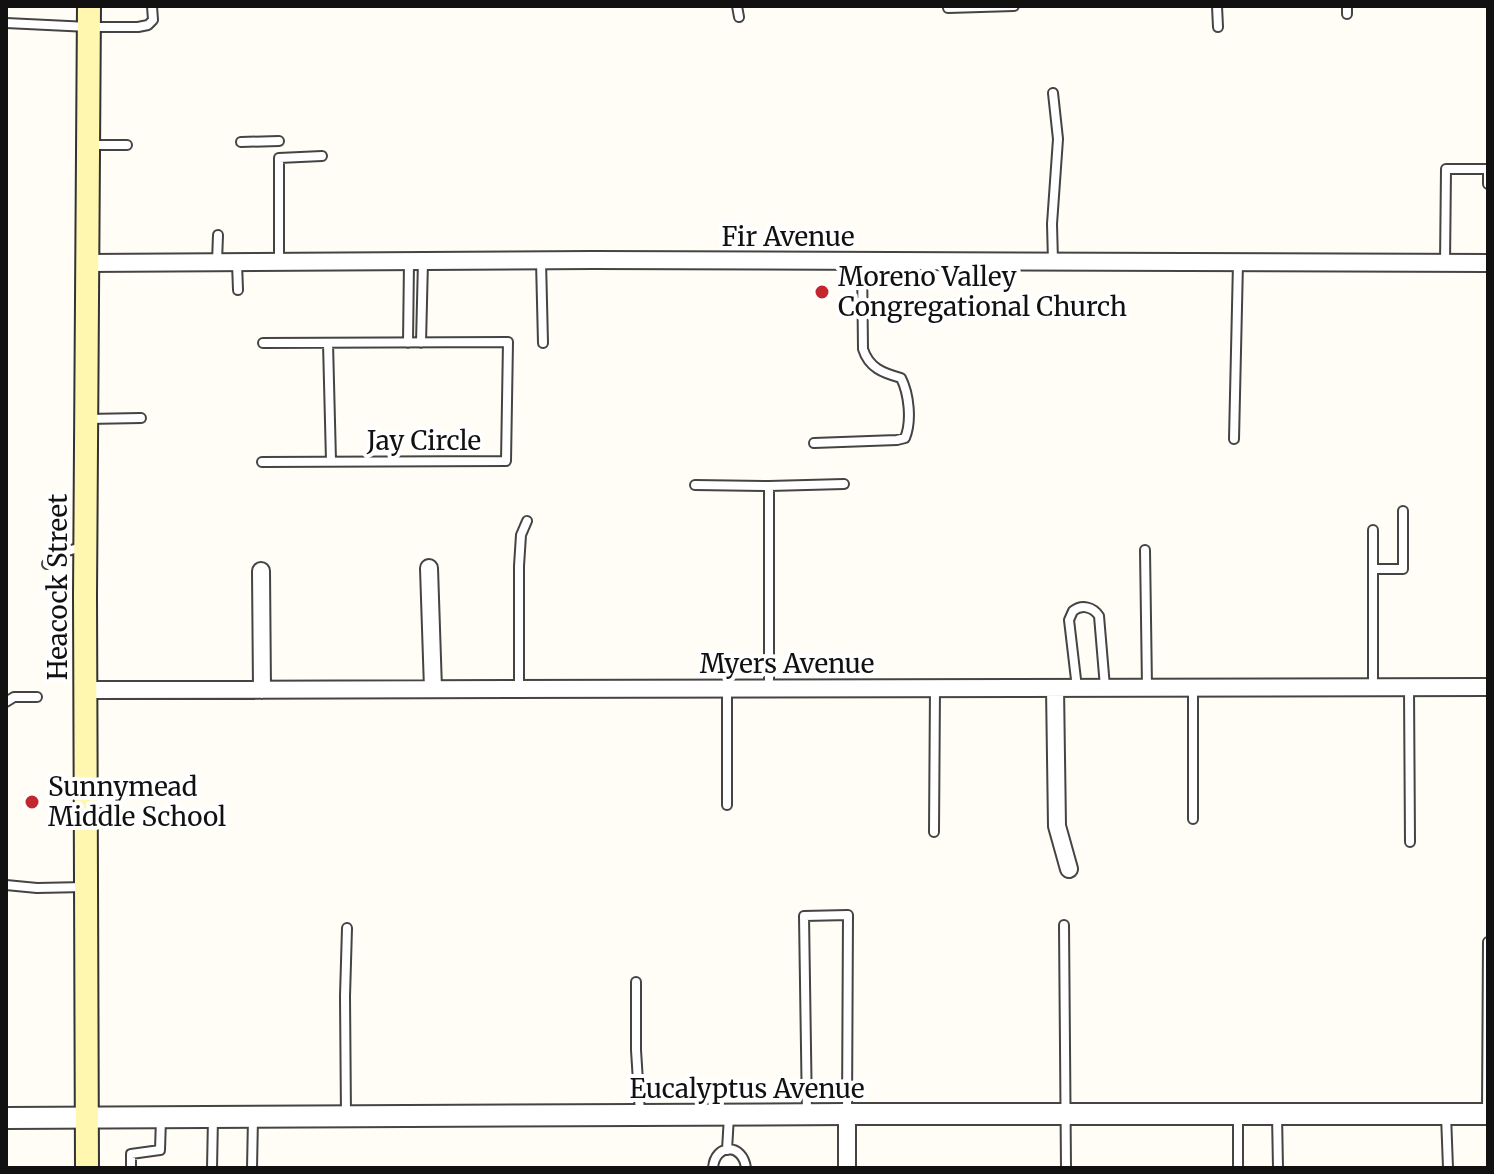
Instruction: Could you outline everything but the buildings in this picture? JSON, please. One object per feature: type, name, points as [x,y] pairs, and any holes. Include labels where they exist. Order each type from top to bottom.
[{"type":"main road","name":"Heacock Street","points":[[87,1168],[85,690],[89,17]]},
{"type":"street","name":"Fir Avenue","points":[[87,263],[1488,263]]},
{"type":"street","points":[[429,568],[433,689]]},
{"type":"street","points":[[261,571],[262,690]]},
{"type":"street","name":"Myers Avenue","points":[[85,690],[1488,687]]},
{"type":"street","points":[[1055,688],[1057,826],[1069,869]]},
{"type":"street","points":[[847,1114],[847,1168]]},
{"type":"street","name":"Eucalyptus Avenue","points":[[6,1118],[1488,1114]]},
{"type":"lane","points":[[6,23],[89,17],[138,27],[148,25],[153,20],[152,6]]},
{"type":"lane","points":[[737,6],[739,17]]},
{"type":"lane","points":[[948,6],[1014,6]]},
{"type":"lane","points":[[1217,6],[1218,27]]},
{"type":"lane","points":[[1053,93],[1058,139],[1052,224],[1053,262]]},
{"type":"lane","points":[[241,142],[279,141]]},
{"type":"lane","points":[[88,145],[127,145]]},
{"type":"lane","points":[[279,263],[279,158],[322,156]]},
{"type":"lane","points":[[1445,264],[1446,169],[1488,169],[1488,184]]},
{"type":"lane","points":[[217,263],[218,235]]},
{"type":"lane","points":[[408,343],[416,261]]},
{"type":"lane","points":[[416,261],[421,343]]},
{"type":"lane","points":[[541,261],[543,343]]},
{"type":"lane","points":[[814,443],[897,440],[905,438],[908,433],[908,402],[901,378],[882,373],[867,360],[863,349],[862,261]]},
{"type":"lane","points":[[237,263],[238,290]]},
{"type":"lane","points":[[1234,439],[1238,263]]},
{"type":"lane","name":"Jay Circle","points":[[262,462],[506,461],[508,342],[263,343]]},
{"type":"lane","name":"Jay Circle","points":[[328,343],[331,461]]},
{"type":"lane","points":[[86,419],[141,418]]},
{"type":"lane","points":[[695,485],[844,484]]},
{"type":"lane","points":[[769,486],[769,688]]},
{"type":"lane","points":[[1373,569],[1403,569],[1403,511]]},
{"type":"lane","points":[[519,689],[519,566],[521,535],[527,521]]},
{"type":"lane","points":[[1373,530],[1373,687]]},
{"type":"lane","points":[[47,564],[55,555],[86,545]]},
{"type":"lane","points":[[1145,550],[1147,687]]},
{"type":"lane","points":[[1077,688],[1069,620],[1073,611],[1082,607],[1090,608],[1099,616],[1105,687]]},
{"type":"lane","points":[[1193,687],[1193,819]]},
{"type":"lane","points":[[1409,687],[1410,842]]},
{"type":"lane","points":[[727,688],[727,805]]},
{"type":"lane","points":[[934,832],[935,688]]},
{"type":"lane","points":[[6,702],[14,697],[37,697]]},
{"type":"lane","points":[[86,803],[115,803]]},
{"type":"lane","points":[[6,885],[86,887]]},
{"type":"lane","points":[[807,1115],[804,916],[848,915],[847,1114]]},
{"type":"lane","points":[[1064,925],[1066,1168]]},
{"type":"lane","points":[[346,1116],[347,928]]},
{"type":"lane","points":[[1488,942],[1488,1114]]},
{"type":"lane","points":[[636,982],[640,1115]]},
{"type":"lane","points":[[1238,1114],[1238,1168]]},
{"type":"lane","points":[[1277,1114],[1278,1168]]},
{"type":"lane","points":[[1446,1114],[1448,1168]]},
{"type":"lane","points":[[727,1150],[729,1115]]},
{"type":"lane","points":[[131,1168],[131,1154],[160,1150],[161,1117]]},
{"type":"lane","points":[[212,1168],[213,1117]]},
{"type":"lane","points":[[252,1168],[254,1117]]},
{"type":"lane","points":[[713,1168],[717,1155],[727,1150],[742,1155],[746,1168]]},
{"type":"place","name":"Moreno Valley Congregational Church","points":[[822,292]]},
{"type":"place","name":"Sunnymead Middle School","points":[[32,802]]}]
